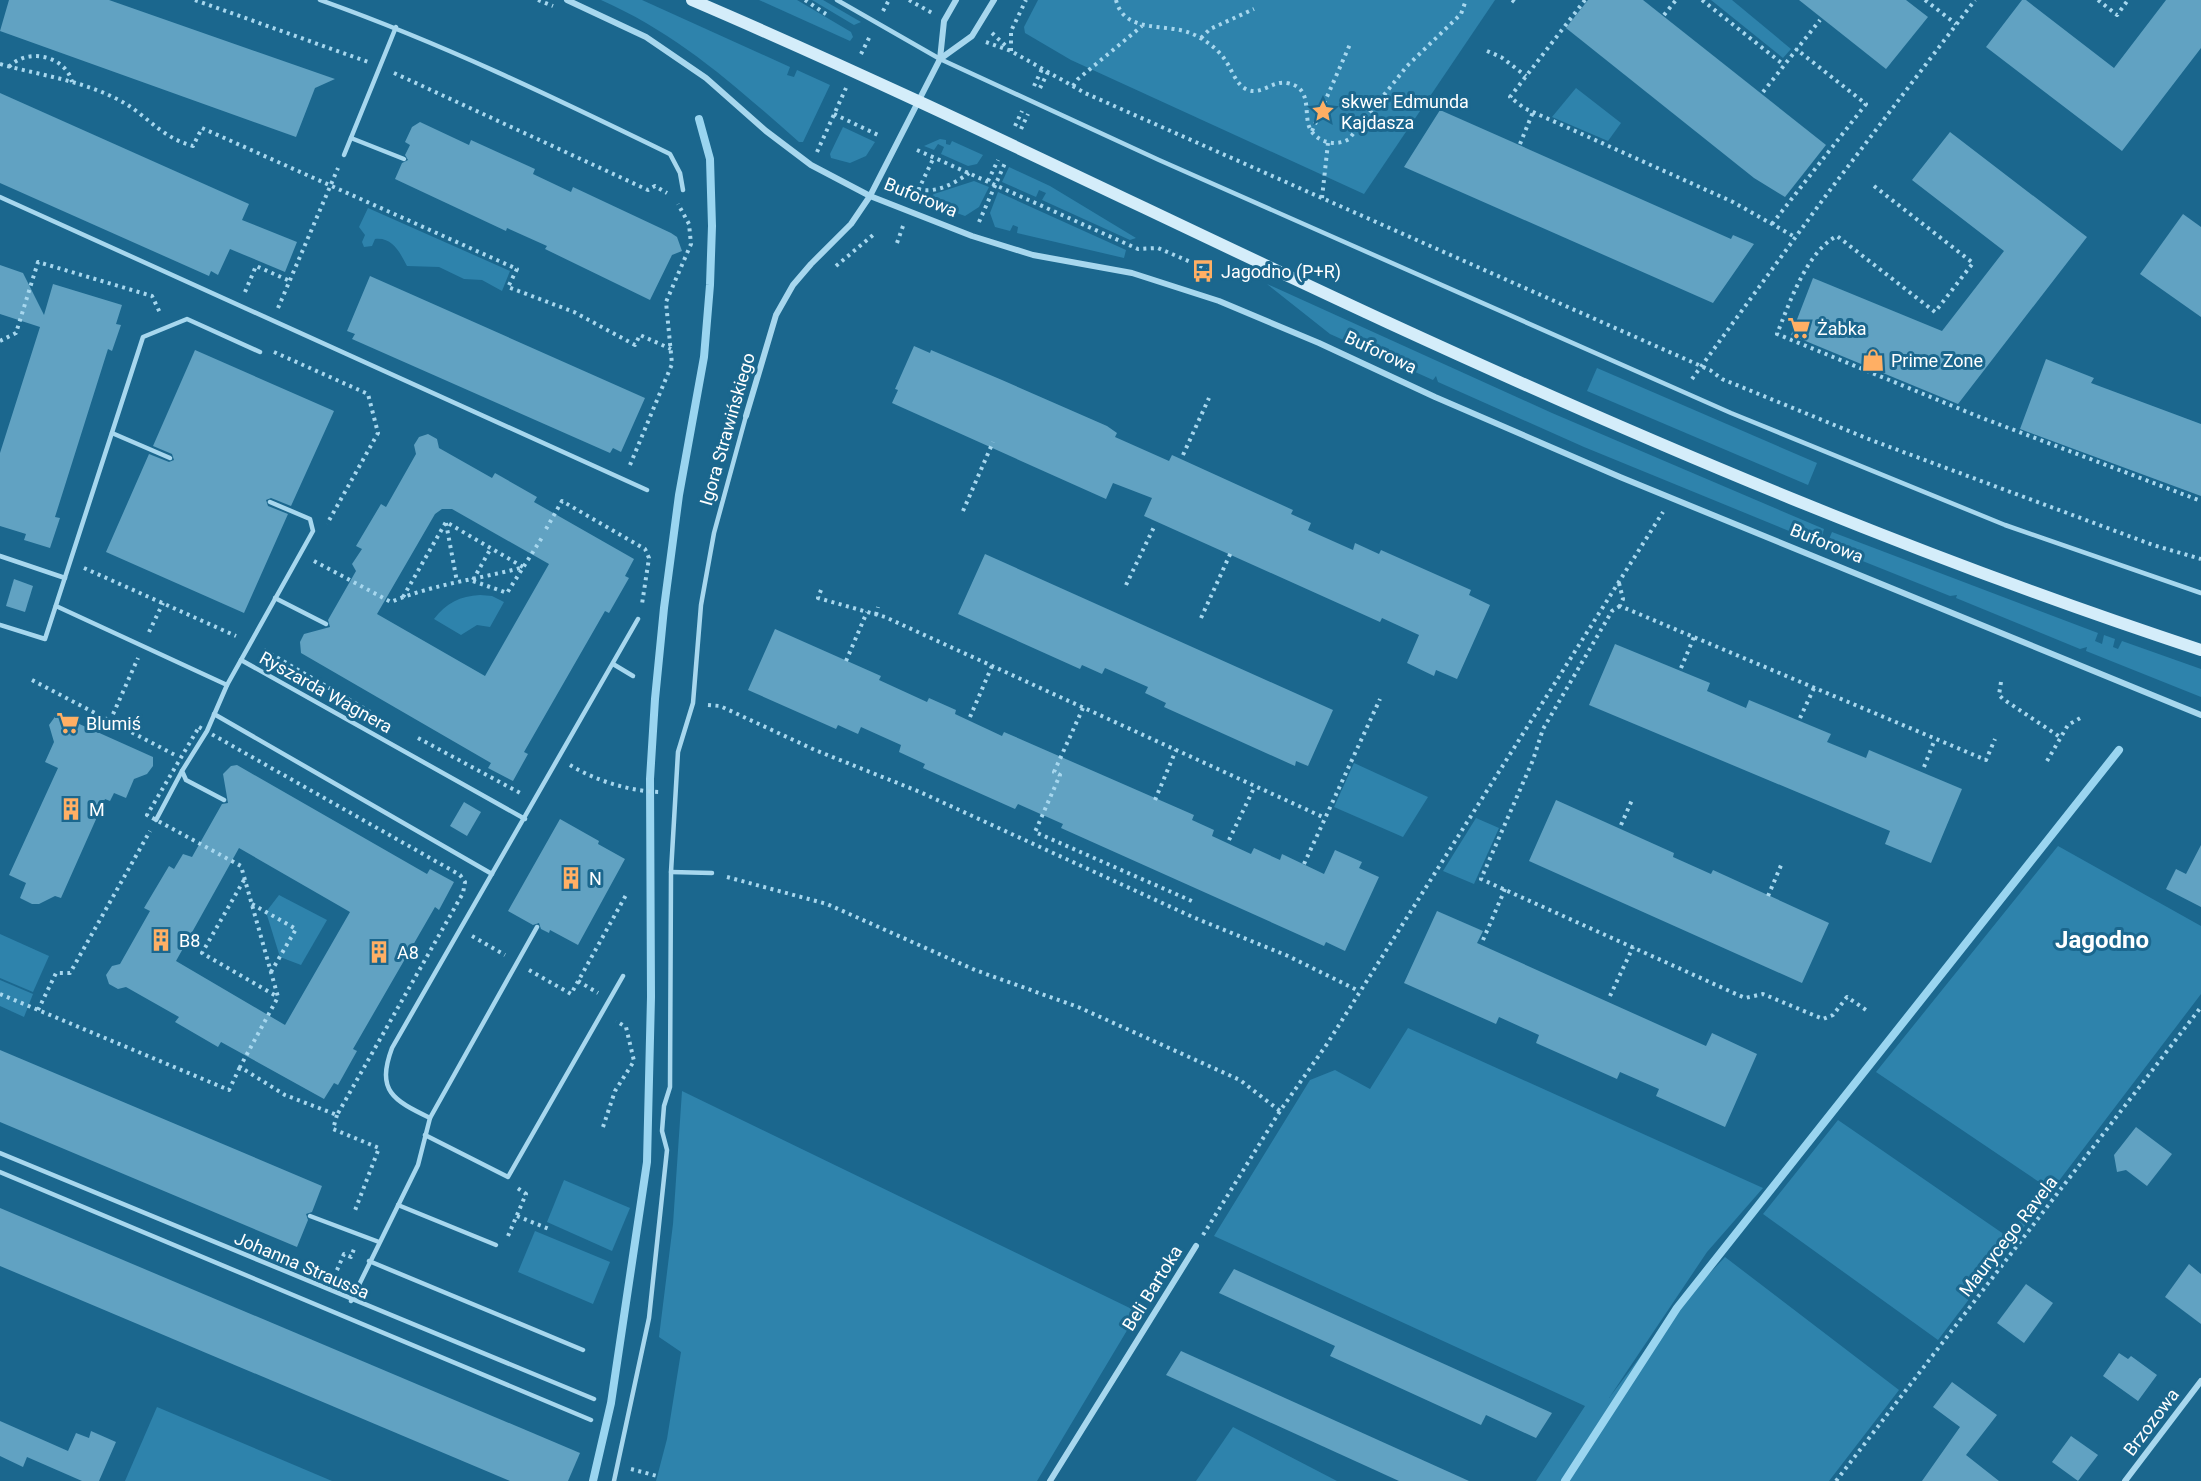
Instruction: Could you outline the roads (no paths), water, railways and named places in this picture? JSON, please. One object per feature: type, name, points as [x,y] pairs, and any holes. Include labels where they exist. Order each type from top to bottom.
[{"type":"main road","name":"Buforowa","points":[[692,0],[802,46],[1391,324],[1658,442],[1997,578],[2201,650]]},
{"type":"street","name":"Buforowa","points":[[567,0],[646,37],[706,78],[766,131],[811,165],[870,196],[983,239],[1044,257],[1132,273],[1219,301],[1669,498],[2201,715]]},
{"type":"street","points":[[940,60],[944,21],[957,0]]},
{"type":"street","points":[[940,60],[972,36],[994,0]]},
{"type":"street","name":"Igora Strawińskiego","points":[[746,416],[776,315],[793,285],[851,224],[870,196],[940,60]]},
{"type":"street","name":"Beli Bartoka","points":[[1050,1481],[1196,1246]]},
{"type":"street","name":"Brzozowa","points":[[2125,1481],[2201,1381]]},
{"type":"lane","points":[[320,0],[396,27],[541,91],[670,154],[680,173],[683,190]]},
{"type":"lane","points":[[837,0],[940,60],[1683,392],[1994,521],[2201,593]]},
{"type":"lane","points":[[344,154],[396,27]]},
{"type":"lane","points":[[351,138],[404,159]]},
{"type":"lane","points":[[0,197],[647,490]]},
{"type":"lane","points":[[0,625],[45,639],[143,337],[187,319],[260,352]]},
{"type":"lane","name":"Igora Strawińskiego","points":[[614,1481],[649,1318],[661,1228],[667,1150],[662,1131],[664,1106],[670,1087],[671,872],[678,752],[693,703],[701,604],[714,533],[746,416]]},
{"type":"lane","points":[[112,433],[170,458]]},
{"type":"lane","points":[[241,660],[313,531],[310,519],[270,502]]},
{"type":"lane","points":[[0,556],[65,578]]},
{"type":"lane","points":[[275,598],[326,624]]},
{"type":"lane","points":[[56,606],[227,685]]},
{"type":"lane","points":[[430,1118],[406,1106],[389,1092],[385,1085],[385,1068],[392,1048],[638,619]]},
{"type":"lane","name":"Ryszarda Wagnera","points":[[156,820],[182,771],[207,731],[227,685],[241,660],[525,819]]},
{"type":"lane","points":[[613,664],[633,676]]},
{"type":"lane","points":[[214,714],[492,874]]},
{"type":"lane","points":[[182,771],[186,780],[224,800]]},
{"type":"lane","points":[[671,872],[712,873]]},
{"type":"lane","points":[[351,1301],[418,1165],[430,1118],[537,927]]},
{"type":"lane","points":[[425,1135],[508,1177],[623,976]]},
{"type":"lane","name":"Johanna Straussa","points":[[0,1153],[351,1301],[594,1399]]},
{"type":"lane","name":"Johanna Straussa","points":[[0,1173],[591,1420]]},
{"type":"lane","points":[[398,1205],[496,1245]]},
{"type":"lane","points":[[310,1216],[379,1242]]},
{"type":"lane","points":[[369,1261],[583,1350]]},
{"type":"waterway","points":[[593,1481],[611,1403],[647,1162],[651,997],[650,779],[655,699],[679,495],[704,357],[710,285],[712,226],[710,159],[699,119]]},
{"type":"waterway","points":[[1565,1481],[1677,1308],[2119,750]]},
{"type":"place","name":"skwer Edmunda Kajdasza","points":[[1323,111]]},
{"type":"place","name":"Jagodno (P+R)","points":[[1203,271]]},
{"type":"place","name":"Żabka","points":[[1799,328]]},
{"type":"place","name":"Prime Zone","points":[[1873,360]]},
{"type":"place","name":"Blumiś","points":[[68,723]]},
{"type":"place","name":"M","points":[[71,809]]},
{"type":"place","name":"N","points":[[571,878]]},
{"type":"place","name":"B8","points":[[161,940]]},
{"type":"place","name":"A8","points":[[379,952]]},
{"type":"district","name":"Jagodno","points":[[2102,940]]}]
